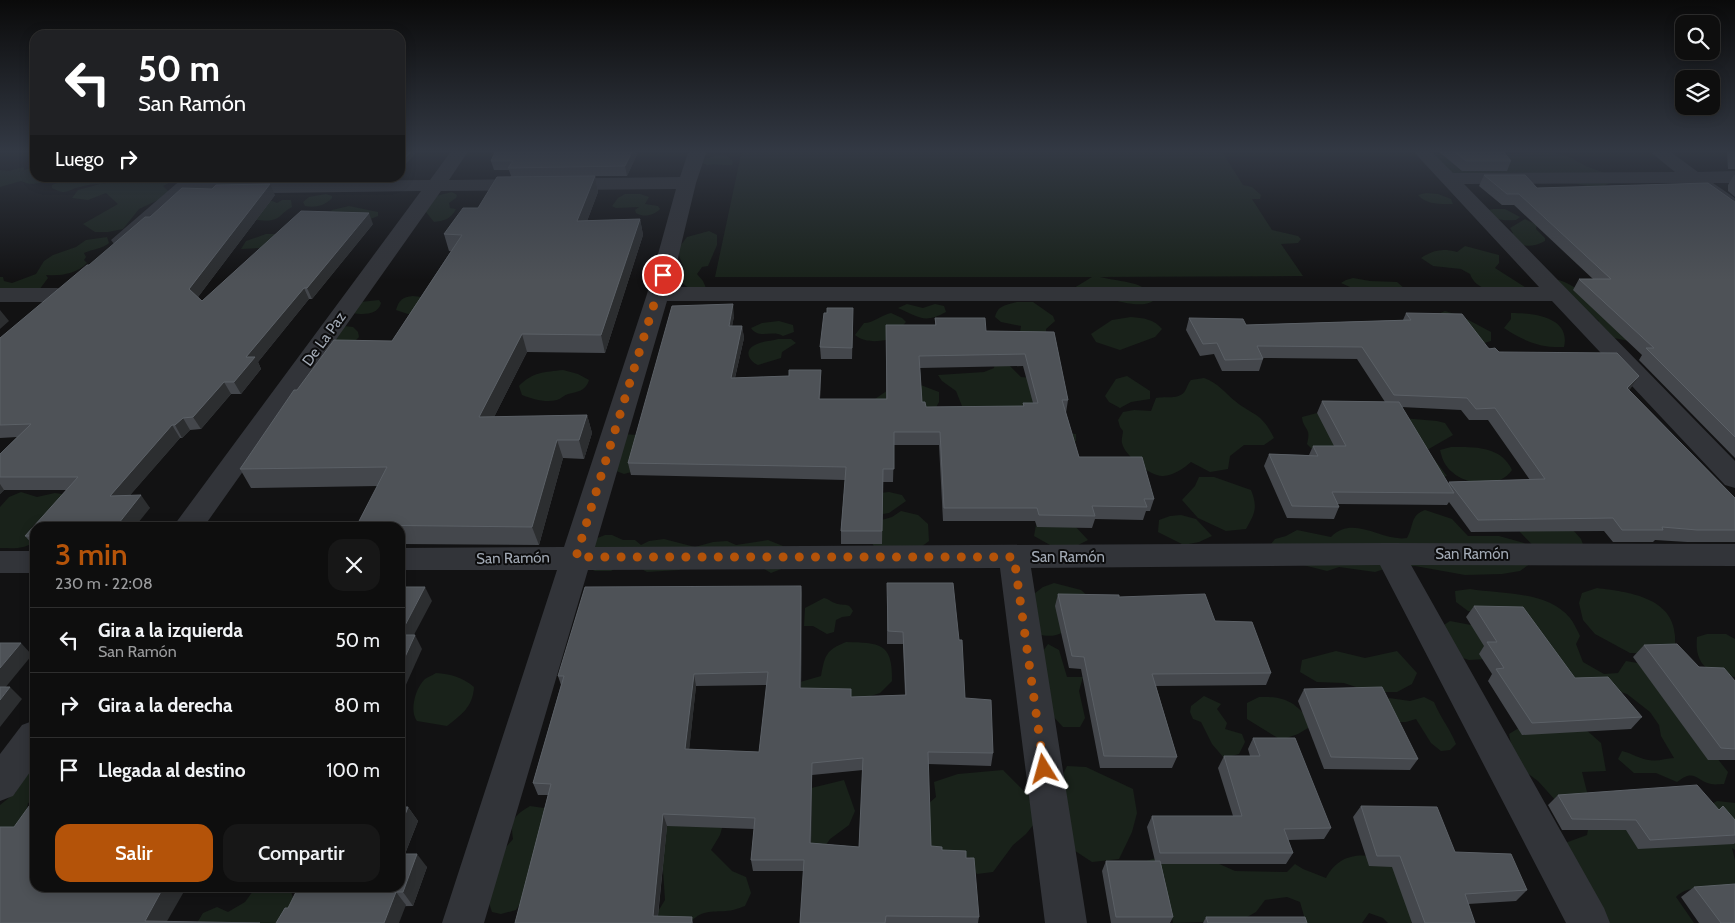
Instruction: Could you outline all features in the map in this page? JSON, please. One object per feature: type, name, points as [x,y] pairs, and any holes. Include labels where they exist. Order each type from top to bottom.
[{"type":"street","points":[[108,251],[176,193]]},
{"type":"street","name":"De La Paz","points":[[191,522],[430,193]]},
{"type":"street","points":[[463,923],[658,294],[684,193]]},
{"type":"street","points":[[1461,193],[1735,478]]},
{"type":"street","points":[[1715,193],[1735,207]]},
{"type":"street","points":[[0,295],[64,289],[36,313]]},
{"type":"street","points":[[658,294],[1557,294]]},
{"type":"street","points":[[1389,554],[1590,923]]},
{"type":"street","name":"San Ramón","points":[[405,559],[1389,554],[1735,555]]},
{"type":"street","points":[[1014,557],[1066,923]]},
{"type":"street","points":[[0,562],[30,562]]},
{"type":"street","points":[[0,784],[30,743]]},
{"type":"shaded area","points":[[76,193],[106,193],[88,200],[72,198]]},
{"type":"shaded area","points":[[106,193],[171,194],[139,209],[123,229],[95,232],[83,224],[118,204]]},
{"type":"shaded area","points":[[448,193],[457,195],[449,203],[450,208],[456,209],[452,215],[447,219],[434,222],[426,212],[426,208],[436,196]]},
{"type":"shaded area","points":[[733,193],[1259,193],[1261,195],[1260,199],[1252,199],[1272,230],[1298,236],[1301,239],[1298,243],[1281,244],[1303,276],[1100,277],[1134,284],[1147,289],[1153,294],[1153,301],[1146,304],[1126,303],[1074,288],[1092,277],[715,277]]},
{"type":"shaded area","points":[[1426,193],[1438,194],[1451,199],[1453,204],[1425,201],[1418,195]]},
{"type":"shaded area","points":[[326,194],[332,196],[332,198],[319,206],[305,206],[303,202],[309,197]]},
{"type":"shaded area","points":[[625,194],[640,194],[649,197],[645,204],[658,206],[660,209],[646,216],[636,213],[635,210],[639,207],[616,208],[612,206],[618,198]]},
{"type":"shaded area","points":[[270,200],[277,203],[282,200],[291,200],[292,207],[279,217],[271,220],[246,218]]},
{"type":"shaded area","points":[[349,206],[378,212],[378,216],[363,222],[327,216],[332,210]]},
{"type":"shaded area","points":[[1505,209],[1520,217],[1516,220],[1502,220],[1494,218],[1483,211]]},
{"type":"shaded area","points":[[1525,219],[1537,225],[1536,229],[1545,238],[1545,241],[1526,246],[1509,236],[1513,233],[1510,228]]},
{"type":"shaded area","points":[[709,231],[717,235],[717,245],[708,266],[702,267],[697,274],[706,288],[692,291],[680,281],[683,266],[677,250],[687,237]]},
{"type":"shaded area","points":[[266,234],[276,234],[278,241],[270,251],[259,248],[241,249],[246,241]]},
{"type":"shaded area","points":[[107,237],[109,243],[84,253],[86,257],[84,260],[87,263],[78,270],[63,275],[46,275],[48,278],[39,290],[0,301],[0,277],[3,277],[4,281],[12,283],[36,274],[44,261],[53,255],[76,247],[86,240]]},
{"type":"shaded area","points":[[1465,246],[1499,255],[1499,263],[1495,268],[1528,289],[1503,291],[1487,289],[1480,286],[1470,274],[1461,269],[1433,266],[1421,258],[1438,250],[1457,252]]},
{"type":"shaded area","points":[[1353,278],[1397,282],[1405,289],[1350,287],[1341,283]]},
{"type":"shaded area","points":[[1559,280],[1569,284],[1590,298],[1639,343],[1614,338],[1596,326],[1599,321],[1549,282]]},
{"type":"shaded area","points":[[413,296],[422,297],[422,312],[408,314],[396,310],[402,300]]},
{"type":"shaded area","points":[[379,300],[381,303],[379,307],[373,312],[365,314],[353,313],[360,302]]},
{"type":"shaded area","points":[[1017,302],[1033,302],[1053,316],[1055,321],[1046,329],[1046,336],[1020,332],[1021,326],[1001,322],[995,317],[1000,308]]},
{"type":"shaded area","points":[[907,304],[923,308],[935,304],[944,306],[946,312],[932,318],[922,318],[898,308]]},
{"type":"shaded area","points":[[1445,311],[1461,316],[1491,332],[1491,341],[1474,346],[1436,315]]},
{"type":"shaded area","points":[[891,313],[906,322],[890,339],[872,341],[855,335],[864,323]]},
{"type":"shaded area","points":[[1511,313],[1540,316],[1556,323],[1562,329],[1565,337],[1564,347],[1539,345],[1518,337],[1504,328],[1511,319]]},
{"type":"shaded area","points":[[1131,317],[1152,321],[1162,329],[1155,337],[1120,350],[1096,342],[1091,334],[1112,320]]},
{"type":"shaded area","points":[[779,321],[793,325],[794,332],[783,336],[774,333],[762,334],[754,332],[751,328],[762,323]]},
{"type":"shaded area","points":[[344,326],[353,327],[358,332],[359,337],[352,344],[337,346],[329,332]]},
{"type":"shaded area","points":[[778,339],[791,339],[796,343],[782,352],[781,358],[758,365],[751,360],[749,352],[753,346]]},
{"type":"shaded area","points":[[995,361],[1006,362],[1021,377],[1033,378],[1050,431],[1076,434],[1076,441],[1060,443],[986,409],[962,406],[956,391],[942,381],[938,375],[984,372],[994,368]]},
{"type":"shaded area","points":[[563,370],[578,374],[589,380],[588,384],[581,390],[553,401],[539,400],[522,395],[519,386],[524,381],[534,375]]},
{"type":"shaded area","points":[[1127,376],[1150,391],[1150,399],[1131,402],[1120,408],[1109,402],[1105,396],[1116,379]]},
{"type":"shaded area","points":[[1204,378],[1217,385],[1235,401],[1261,419],[1274,438],[1264,445],[1244,445],[1230,456],[1228,469],[1210,472],[1191,462],[1178,471],[1163,476],[1145,469],[1124,448],[1122,442],[1123,431],[1118,420],[1123,412],[1134,410],[1151,411],[1156,398],[1179,396],[1183,394],[1191,380]]},
{"type":"shaded area","points":[[910,381],[939,392],[939,402],[934,411],[875,399],[891,388]]},
{"type":"shaded area","points":[[1317,413],[1335,438],[1334,453],[1314,451],[1307,444],[1308,431],[1302,417]]},
{"type":"shaded area","points":[[1402,418],[1445,423],[1453,435],[1427,450],[1447,476],[1430,480]]},
{"type":"shaded area","points":[[624,434],[637,435],[639,470],[624,474],[616,471]]},
{"type":"shaded area","points":[[1451,447],[1478,448],[1494,452],[1507,462],[1512,470],[1505,477],[1497,481],[1477,483],[1467,480],[1450,470],[1444,462],[1440,450]]},
{"type":"shaded area","points":[[1199,477],[1214,477],[1251,490],[1255,506],[1252,519],[1246,529],[1226,531],[1198,518],[1182,500],[1195,486]]},
{"type":"shaded area","points":[[21,492],[37,497],[55,493],[80,497],[44,522],[30,522],[30,544],[18,548],[0,548],[0,507],[9,497]]},
{"type":"shaded area","points":[[889,492],[902,495],[906,501],[889,513],[870,516],[872,494]]},
{"type":"shaded area","points":[[1425,510],[1452,519],[1468,536],[1499,536],[1524,543],[1540,560],[1531,563],[1520,571],[1502,574],[1465,575],[1415,566],[1387,568],[1375,572],[1339,567],[1327,571],[1299,564],[1271,544],[1275,539],[1297,530],[1331,537],[1349,528],[1358,528],[1387,536],[1407,538],[1415,518],[1420,512]]},
{"type":"shaded area","points":[[901,511],[918,515],[928,524],[929,541],[921,547],[879,554],[870,540],[875,522],[892,517]]},
{"type":"shaded area","points":[[1181,515],[1196,519],[1212,536],[1199,542],[1184,545],[1158,532],[1159,520]]},
{"type":"shaded area","points":[[1047,521],[1073,524],[1088,540],[1074,547],[1059,550],[1034,536],[1036,525]]},
{"type":"shaded area","points":[[1518,524],[1573,530],[1581,539],[1584,547],[1549,562],[1520,532]]},
{"type":"shaded area","points":[[605,535],[612,535],[623,540],[635,540],[641,545],[649,541],[664,539],[695,547],[713,542],[727,541],[736,545],[768,540],[783,546],[789,566],[771,573],[754,563],[689,565],[679,570],[647,572],[634,565],[623,564],[611,571],[595,571],[584,566],[590,541]]},
{"type":"shaded area","points":[[1054,583],[1081,590],[1092,600],[1074,623],[1062,633],[1045,636],[1035,633],[1030,597],[1043,587]]},
{"type":"shaded area","points":[[1597,588],[1635,595],[1658,605],[1672,623],[1675,636],[1673,654],[1630,653],[1595,634],[1583,620],[1579,603],[1582,593]]},
{"type":"shaded area","points":[[1470,589],[1537,598],[1561,609],[1571,620],[1580,636],[1576,644],[1583,662],[1604,674],[1618,673],[1626,661],[1643,664],[1728,772],[1724,784],[1711,784],[1691,775],[1677,782],[1656,773],[1634,773],[1618,759],[1622,751],[1652,760],[1674,758],[1661,736],[1659,725],[1650,712],[1627,694],[1597,684],[1572,680],[1478,612],[1468,611],[1456,602],[1455,591]]},
{"type":"shaded area","points":[[824,598],[838,604],[847,605],[853,611],[850,616],[836,620],[834,632],[827,634],[813,626],[804,626],[805,608]]},
{"type":"shaded area","points":[[1450,621],[1471,625],[1482,633],[1487,659],[1469,660],[1457,656],[1441,627]]},
{"type":"shaded area","points":[[1707,634],[1726,634],[1735,639],[1735,677],[1711,671],[1701,661],[1698,655],[1697,637]]},
{"type":"shaded area","points":[[846,642],[875,644],[882,647],[890,659],[892,681],[880,693],[815,714],[793,684],[821,676],[825,658],[830,651]]},
{"type":"shaded area","points":[[1048,644],[1059,650],[1067,677],[1083,677],[1079,691],[1085,718],[1080,727],[1063,727],[1051,714],[1041,654]]},
{"type":"shaded area","points":[[1336,651],[1365,658],[1397,651],[1417,673],[1412,684],[1397,692],[1371,692],[1344,683],[1317,682],[1300,672],[1302,660]]},
{"type":"shaded area","points":[[436,673],[456,677],[474,687],[469,705],[447,726],[417,721],[415,716],[416,693],[425,679]]},
{"type":"shaded area","points":[[1204,696],[1221,704],[1217,709],[1227,723],[1225,729],[1242,734],[1245,742],[1239,754],[1224,758],[1212,744],[1201,722],[1193,719],[1190,712],[1191,706]]},
{"type":"shaded area","points":[[1259,697],[1277,698],[1290,702],[1313,725],[1298,734],[1281,740],[1247,719],[1247,703]]},
{"type":"shaded area","points":[[1424,697],[1434,702],[1454,739],[1456,744],[1450,750],[1441,751],[1431,743],[1416,719],[1406,722],[1392,722],[1383,703],[1389,698],[1410,701]]},
{"type":"shaded area","points":[[1522,726],[1584,728],[1601,743],[1606,771],[1582,772],[1590,804],[1556,801],[1538,781],[1515,764],[1509,734]]},
{"type":"shaded area","points":[[1067,766],[1086,767],[1133,789],[1137,813],[1132,832],[1119,859],[1092,862],[1057,839],[1059,782]]},
{"type":"shaded area","points":[[1003,770],[1029,796],[1034,824],[1013,845],[993,872],[977,874],[971,865],[970,857],[947,857],[924,846],[921,810],[936,797],[934,782],[958,774]]},
{"type":"shaded area","points":[[30,773],[30,802],[28,803],[24,823],[0,841],[0,805],[15,793],[27,774]]},
{"type":"shaded area","points":[[844,780],[855,811],[849,825],[830,839],[821,852],[786,827],[795,792]]},
{"type":"shaded area","points":[[641,785],[724,821],[720,835],[711,850],[732,871],[746,877],[751,893],[745,906],[702,914],[690,923],[652,921],[665,900],[663,870]]},
{"type":"shaded area","points":[[1717,801],[1735,803],[1735,850],[1732,848],[1735,860],[1735,892],[1696,888],[1682,892],[1676,897],[1694,923],[1602,923],[1565,843],[1587,835],[1590,819],[1705,808]]},
{"type":"shaded area","points":[[530,806],[544,808],[561,815],[523,899],[516,910],[501,914],[492,912],[487,897],[490,865],[513,839],[512,827],[514,819]]},
{"type":"shaded area","points":[[1165,855],[1208,859],[1235,871],[1287,872],[1295,864],[1326,878],[1341,861],[1350,857],[1369,856],[1380,858],[1400,866],[1418,917],[1411,923],[1388,923],[1383,918],[1369,913],[1362,923],[1306,923],[1300,902],[1287,897],[1265,900],[1256,912],[1240,921],[1173,923],[1164,876],[1137,870],[1143,862]]},
{"type":"shaded area","points":[[252,892],[291,892],[294,901],[288,923],[197,923],[203,913],[217,907],[228,912],[245,902]]},
{"type":"building","points":[[176,193],[263,193],[189,289],[202,301],[301,211],[369,213],[307,288],[304,288],[246,357],[255,357],[234,382],[224,382],[193,417],[183,418],[175,425],[172,425],[110,496],[141,495],[120,522],[38,522],[78,477],[0,477],[0,454],[31,424],[0,425],[0,338],[145,217],[150,217]]},
{"type":"building","points":[[487,193],[588,193],[577,221],[640,219],[601,335],[522,334],[479,417],[587,415],[579,440],[557,440],[532,527],[405,526],[405,522],[359,522],[387,467],[240,469],[294,390],[297,390],[334,340],[392,341],[462,235],[444,234],[463,208],[478,208]]},
{"type":"building","points":[[1722,193],[1735,202],[1735,437],[1646,348],[1654,348],[1579,279],[1611,279],[1519,194],[1507,194]]},
{"type":"building","points":[[733,304],[729,326],[742,326],[731,378],[789,376],[789,370],[821,370],[819,399],[887,399],[886,325],[936,325],[935,318],[985,318],[986,331],[1054,332],[1068,400],[1062,400],[1079,457],[1142,457],[1154,499],[1144,499],[1147,507],[1092,506],[1095,516],[1039,515],[1037,508],[944,508],[940,432],[894,432],[894,469],[883,469],[882,531],[841,531],[846,467],[628,463],[672,306]],"holes":[[[1025,354],[1038,403],[1023,403],[1024,406],[926,407],[925,402],[922,402],[919,356]]]},
{"type":"building","points":[[827,308],[853,308],[852,348],[820,347],[824,313],[827,313]]},
{"type":"building","points":[[1406,313],[1462,314],[1489,349],[1495,348],[1499,352],[1617,353],[1639,376],[1627,388],[1735,498],[1735,530],[1697,530],[1662,527],[1663,530],[1622,530],[1613,518],[1478,520],[1449,482],[1545,479],[1495,408],[1476,409],[1467,398],[1394,395],[1362,347],[1257,346],[1263,359],[1225,360],[1217,343],[1203,344],[1189,318],[1243,319],[1246,325],[1411,320]]},
{"type":"building","points":[[1322,401],[1399,402],[1454,493],[1332,492],[1339,507],[1292,506],[1269,454],[1318,456],[1313,446],[1346,446]]},
{"type":"building","points":[[887,583],[953,583],[959,640],[962,640],[965,698],[991,700],[993,753],[928,752],[931,846],[942,847],[942,850],[966,851],[966,858],[974,858],[979,917],[886,916],[885,923],[800,923],[804,860],[751,860],[755,818],[663,814],[653,916],[692,917],[691,923],[515,923],[551,784],[533,783],[564,676],[558,676],[585,587],[801,586],[800,688],[851,689],[851,697],[906,695],[903,632],[888,631]],"holes":[[[768,672],[759,752],[685,749],[694,674]],[[863,758],[859,847],[810,843],[812,763]]]},
{"type":"building","points":[[405,587],[425,587],[405,625]]},
{"type":"building","points":[[1058,594],[1119,595],[1119,597],[1205,594],[1215,621],[1252,622],[1271,673],[1152,674],[1177,757],[1104,756],[1084,657],[1072,656]]},
{"type":"building","points":[[1474,606],[1523,607],[1575,678],[1608,677],[1642,717],[1532,723],[1496,669],[1504,668],[1487,642],[1497,642]]},
{"type":"building","points":[[405,635],[415,635],[405,657]]},
{"type":"building","points":[[0,643],[21,643],[0,668]]},
{"type":"building","points":[[1677,644],[1699,667],[1724,668],[1735,681],[1735,749],[1721,748],[1644,645]]},
{"type":"building","points":[[0,687],[10,687],[0,700]]},
{"type":"building","points":[[1382,687],[1418,759],[1331,757],[1304,689]]},
{"type":"building","points":[[1253,738],[1295,738],[1331,828],[1284,829],[1293,853],[1160,853],[1152,816],[1242,816],[1224,756],[1260,756]]},
{"type":"building","points":[[1697,785],[1719,810],[1723,806],[1735,820],[1735,835],[1650,840],[1636,820],[1572,819],[1558,795]]},
{"type":"building","points":[[30,805],[30,892],[161,892],[145,921],[260,923],[0,923],[0,827],[14,827]]},
{"type":"building","points":[[1361,806],[1437,807],[1455,852],[1511,854],[1527,890],[1465,894],[1475,923],[1425,923],[1400,856],[1377,856]]},
{"type":"building","points":[[405,854],[417,854],[405,887]]},
{"type":"building","points":[[1106,861],[1160,861],[1173,917],[1116,917]]},
{"type":"building","points":[[1735,884],[1735,923],[1721,923],[1694,887]]},
{"type":"building","points":[[296,892],[396,892],[384,923],[276,923],[285,908],[288,908]]},
{"type":"building","points":[[1206,917],[1305,917],[1307,923],[1208,923]]},
{"type":"route","points":[[663,275],[576,557],[1014,557],[1044,769]]}]
